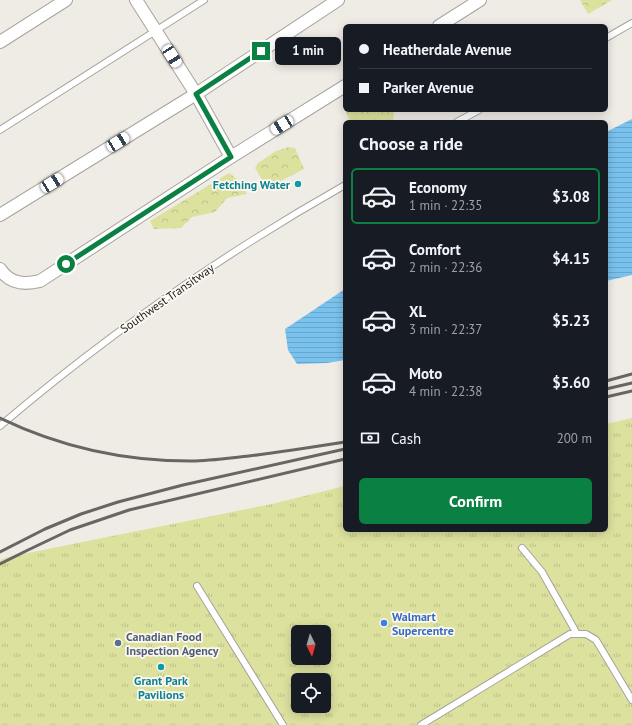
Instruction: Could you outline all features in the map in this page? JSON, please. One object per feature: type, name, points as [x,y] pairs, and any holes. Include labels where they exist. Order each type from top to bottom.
[{"type":"street","points":[[0,42],[66,0]]},
{"type":"street","points":[[136,0],[196,94],[231,157]]},
{"type":"street","points":[[0,215],[196,94],[338,0]]},
{"type":"street","points":[[442,24],[480,0]]},
{"type":"street","points":[[0,269],[5,275],[18,282],[31,284],[40,281],[231,157],[343,87]]},
{"type":"lane","points":[[0,130],[204,0]]},
{"type":"lane","points":[[608,37],[632,23]]},
{"type":"lane","points":[[460,120],[474,112]]},
{"type":"lane","name":"Southwest Transitway","points":[[0,426],[62,375],[154,305],[266,232],[343,186]]},
{"type":"lane","points":[[522,548],[542,572],[577,634]]},
{"type":"lane","points":[[197,586],[283,725]]},
{"type":"lane","points":[[421,725],[570,634],[586,634],[596,640],[632,700]]},
{"type":"green space","points":[[580,0],[612,0],[588,14]]},
{"type":"green space","points":[[346,112],[394,112],[393,120],[349,120]]},
{"type":"green space","points":[[289,147],[295,148],[304,169],[267,188],[255,168],[258,163],[276,151]]},
{"type":"green space","points":[[229,173],[237,179],[247,194],[227,198],[215,212],[192,217],[181,228],[154,229],[150,221]]},
{"type":"green space","points":[[632,418],[632,725],[0,725],[0,560],[8,557],[272,504],[343,486],[343,532],[608,532],[608,424]]},
{"type":"water","points":[[632,119],[632,275],[608,281],[608,131]]},
{"type":"water","points":[[343,290],[343,360],[327,363],[297,364],[288,350],[285,329]]},
{"type":"railway","points":[[608,380],[632,374]]},
{"type":"railway","points":[[608,389],[632,383]]},
{"type":"railway","points":[[608,397],[632,391]]},
{"type":"railway","points":[[0,418],[46,437],[69,444],[117,455],[166,460],[198,461],[220,459],[343,442]]},
{"type":"railway","points":[[0,552],[45,529],[81,514],[118,502],[183,485],[343,449]]},
{"type":"railway","points":[[0,564],[70,530],[129,510],[343,459]]},
{"type":"place","name":"Fetching Water","points":[[298,184]]},
{"type":"place","name":"Walmart Supercentre","points":[[384,623]]},
{"type":"place","name":"Canadian Food Inspection Agency","points":[[118,643]]},
{"type":"place","name":"Grant Park Pavilions","points":[[161,667]]},
{"type":"route","points":[[66,264],[231,157],[196,94],[261,51]]}]
